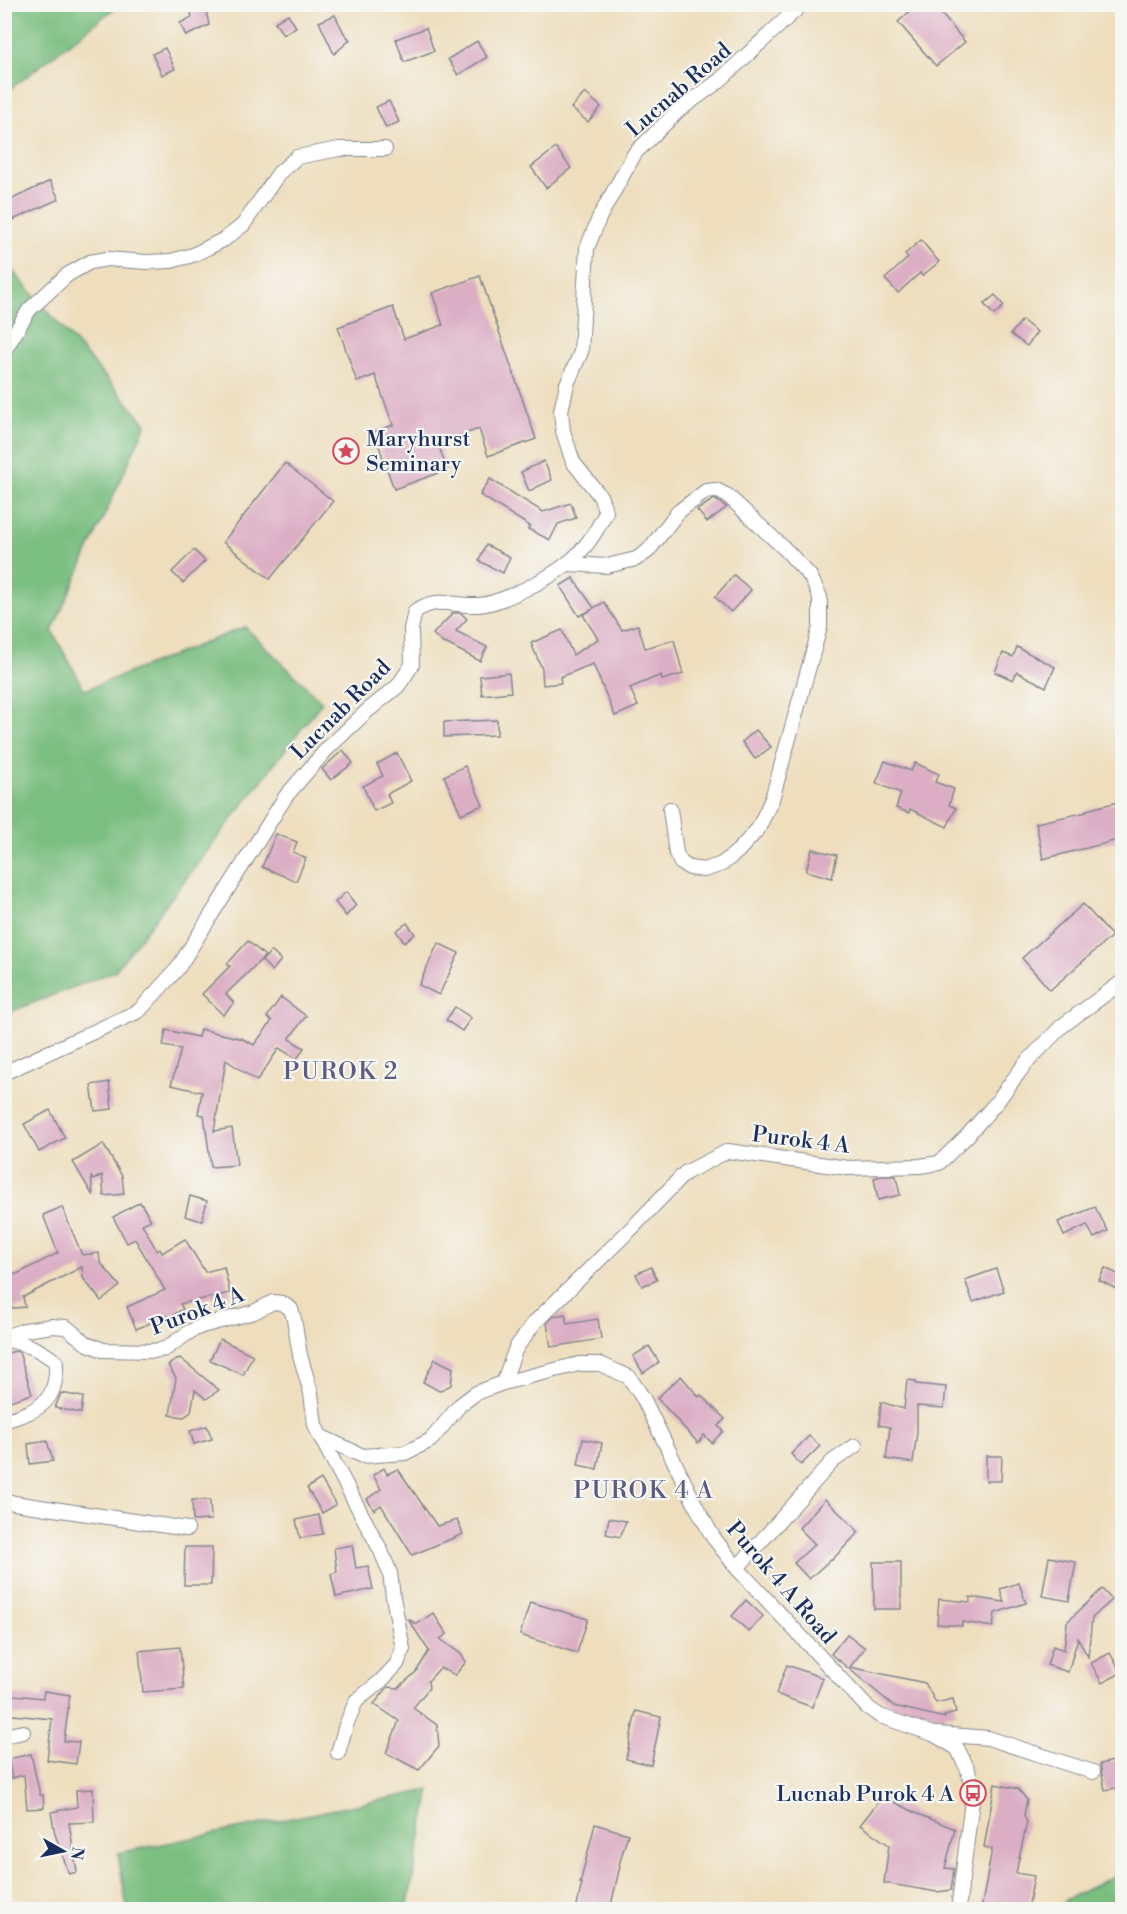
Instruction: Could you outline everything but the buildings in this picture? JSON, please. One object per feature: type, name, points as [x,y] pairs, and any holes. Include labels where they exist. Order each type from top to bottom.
[{"type":"street","name":"Lucnab Road","points":[[4,1073],[139,1011],[178,968],[286,796],[326,750],[366,712],[398,686],[412,665],[411,629],[415,611],[429,603],[453,602],[478,606],[502,600],[568,564],[585,547],[606,512],[600,496],[573,462],[563,430],[561,411],[567,384],[580,352],[587,248],[600,216],[635,153],[679,110],[718,81],[802,4]]},
{"type":"street","points":[[4,351],[29,310],[68,275],[90,262],[107,259],[171,261],[193,255],[225,238],[243,225],[279,173],[297,157],[313,152],[339,149],[385,149]]},
{"type":"street","points":[[568,564],[607,566],[636,559],[648,551],[678,512],[706,491],[716,490],[728,496],[795,559],[810,576],[820,597],[820,627],[772,799],[758,829],[738,851],[722,864],[704,870],[690,868],[681,863],[676,853],[670,809]]},
{"type":"street","name":"Purok 4 A","points":[[503,1383],[516,1348],[535,1322],[685,1173],[728,1151],[848,1168],[920,1166],[939,1163],[968,1136],[1025,1064],[1062,1026],[1122,982]]},
{"type":"street","name":"Purok 4 A","points":[[4,1338],[26,1330],[52,1326],[66,1327],[86,1343],[103,1350],[153,1351],[165,1349],[202,1326],[254,1312],[273,1302],[282,1303],[291,1309],[294,1319],[300,1355],[311,1393],[315,1425],[320,1436]]},
{"type":"street","points":[[4,1338],[25,1343],[42,1351],[56,1362],[57,1376],[51,1396],[42,1407],[4,1421]]},
{"type":"street","name":"Purok 4 A Road","points":[[320,1436],[363,1456],[405,1453],[431,1440],[460,1405],[476,1393],[503,1383],[579,1364],[600,1364],[629,1377],[643,1398],[713,1537],[737,1568],[867,1707],[880,1716],[933,1734],[957,1748],[968,1770],[973,1793],[958,1910]]},
{"type":"street","points":[[320,1436],[381,1551],[390,1573],[403,1649],[397,1664],[380,1682],[356,1701],[338,1753]]},
{"type":"street","points":[[737,1568],[833,1461],[855,1446]]},
{"type":"street","points":[[4,1500],[187,1530]]},
{"type":"street","points":[[4,1736],[23,1732]]},
{"type":"street","name":"Purok 4 A Road","points":[[933,1734],[988,1738],[1093,1772]]},
{"type":"green space","points":[[5,4],[119,4],[119,5],[5,93]]},
{"type":"green space","points":[[4,261],[146,424],[52,631],[85,690],[245,627],[322,702],[115,971],[5,1014]]},
{"type":"green space","points":[[430,1790],[407,1909],[127,1909],[118,1853]]},
{"type":"green space","points":[[1122,1872],[1122,1909],[1059,1909],[1065,1900]]},
{"type":"place","name":"Maryhurst Seminary","points":[[346,451]]},
{"type":"place","name":"Lucnab Purok 4 A","points":[[973,1793]]},
{"type":"district","name":"PUROK 2","points":[[341,1071]]},
{"type":"district","name":"PUROK 4 A","points":[[644,1490]]}]
